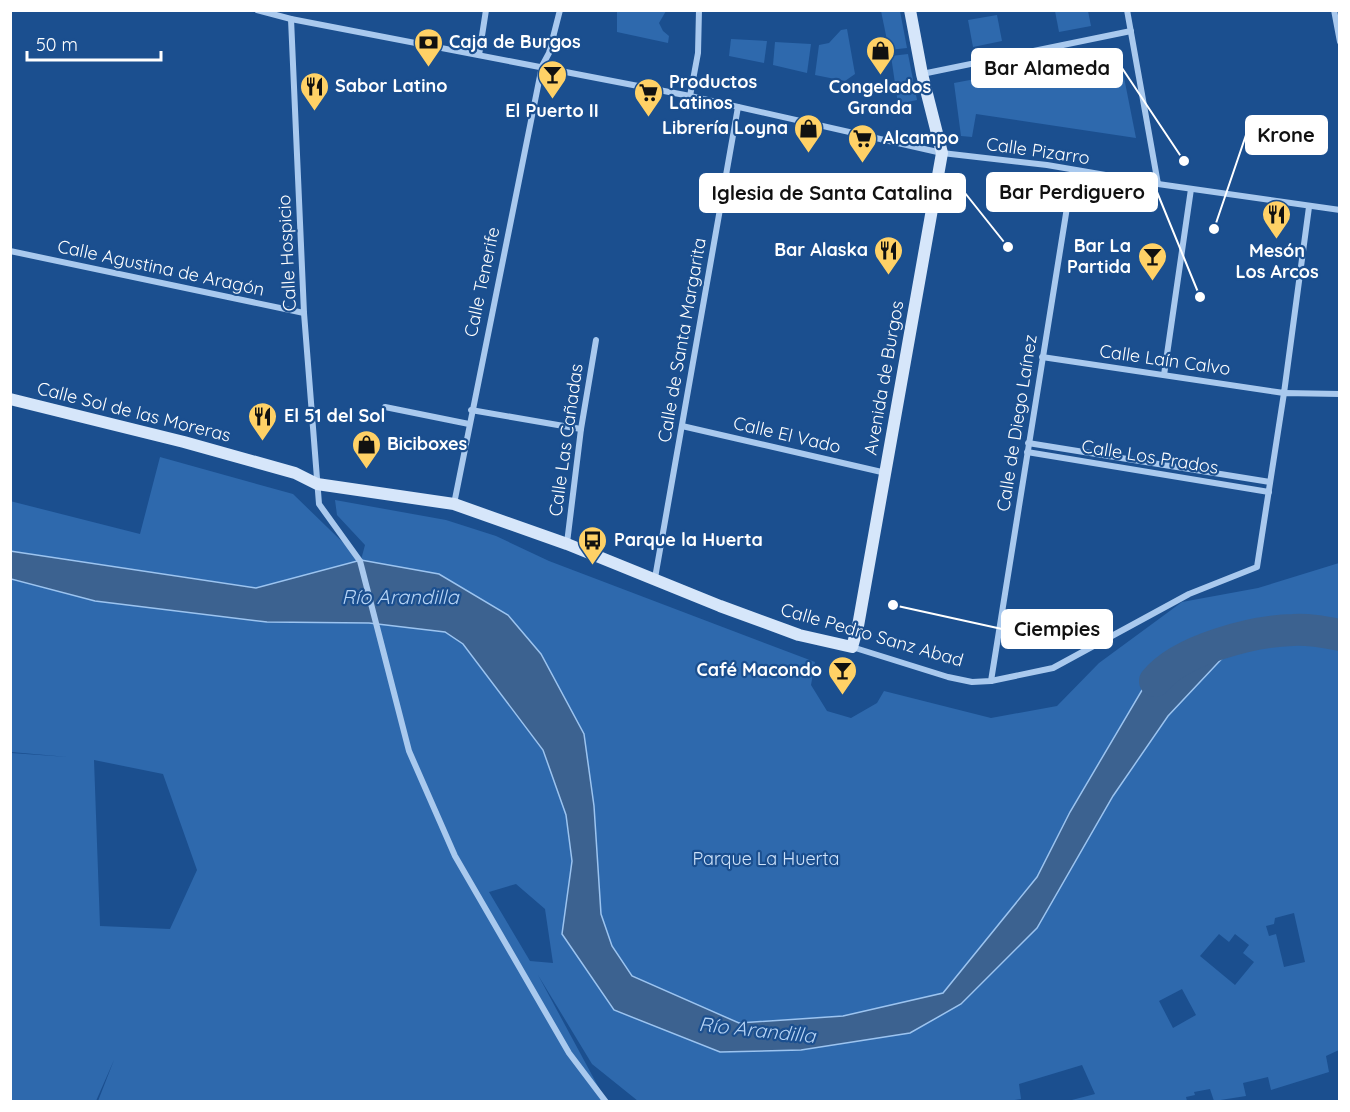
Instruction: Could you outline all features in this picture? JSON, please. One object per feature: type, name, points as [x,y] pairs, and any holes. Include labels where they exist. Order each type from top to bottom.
[{"type":"street","name":"Calle Pizarro","points":[[257,10],[277,13],[291,20],[690,96],[942,153],[1340,210]]},
{"type":"street","points":[[478,55],[486,10]]},
{"type":"street","name":"Calle Tenerife","points":[[454,504],[471,410],[542,66],[549,53],[560,10]]},
{"type":"street","points":[[690,96],[698,53],[699,10]]},
{"type":"street","name":"Avenida de Burgos","points":[[852,647],[858,626],[942,153],[922,74],[910,10]]},
{"type":"street","points":[[1127,10],[1158,184]]},
{"type":"street","points":[[1334,10],[1340,42]]},
{"type":"street","name":"Calle Hospicio","points":[[291,20],[304,314],[318,504],[360,561],[382,655],[413,762],[455,856],[569,1053],[606,1101]]},
{"type":"street","points":[[922,74],[1131,31]]},
{"type":"street","name":"Calle de Santa Margarita","points":[[655,578],[738,107]]},
{"type":"street","name":"Calle de Diego Laínez","points":[[992,681],[1073,170]]},
{"type":"street","points":[[1164,375],[1191,189]]},
{"type":"street","name":"Calle Pedro Sanz Abad","points":[[316,484],[454,504],[567,544],[720,606],[789,631],[852,647],[948,677],[972,682],[992,681],[1053,668],[1189,594],[1257,567],[1284,393],[1309,207]]},
{"type":"street","name":"Calle Agustina de Aragón","points":[[10,251],[304,314]]},
{"type":"street","name":"Calle Las Cañadas","points":[[567,544],[581,429],[596,340]]},
{"type":"street","name":"Calle Laín Calvo","points":[[1042,357],[1284,393]]},
{"type":"street","points":[[1284,393],[1340,394]]},
{"type":"street","name":"Calle Sol de las Moreras","points":[[10,399],[184,442],[295,473],[316,484]]},
{"type":"street","points":[[385,407],[469,424]]},
{"type":"street","points":[[471,410],[581,429]]},
{"type":"street","name":"Calle El Vado","points":[[682,426],[886,472]]},
{"type":"street","name":"Calle Los Prados","points":[[1029,443],[1270,482]]},
{"type":"street","name":"Calle Los Prados","points":[[1027,452],[1269,492]]},
{"type":"green space","points":[[666,11],[659,23],[669,36],[668,43],[617,32],[617,12]]},
{"type":"green space","points":[[881,11],[900,11],[907,48],[889,50]]},
{"type":"green space","points":[[1055,11],[1088,11],[1091,26],[1059,32]]},
{"type":"green space","points":[[997,15],[1002,41],[973,47],[968,20]]},
{"type":"green space","points":[[847,29],[855,74],[845,81],[815,75],[819,45],[829,43],[841,30]]},
{"type":"green space","points":[[731,39],[767,41],[764,63],[729,56]]},
{"type":"green space","points":[[775,42],[811,44],[807,73],[773,65]]},
{"type":"green space","points":[[1119,52],[1136,138],[976,114],[972,137],[961,136],[954,83]]},
{"type":"green space","points":[[908,54],[917,100],[898,104],[891,56]]},
{"type":"green space","points":[[160,457],[293,494],[361,560],[257,588],[11,551],[10,501],[140,534]]},
{"type":"green space","name":"Parque La Huerta","points":[[335,500],[446,520],[496,536],[549,561],[815,662],[811,685],[827,711],[851,718],[877,703],[884,691],[991,718],[1057,706],[1099,663],[1182,602],[1258,588],[1339,563],[1339,1050],[1326,1056],[1329,1072],[1271,1090],[1268,1077],[1243,1083],[1246,1096],[1214,1101],[1210,1089],[1194,1092],[1195,1095],[1186,1097],[1187,1101],[1068,1101],[1095,1094],[1082,1065],[1019,1084],[1021,1099],[1008,1101],[638,1101],[592,1064],[538,975],[606,1101],[98,1101],[114,1060],[96,1101],[11,1101],[11,753],[68,757],[11,752],[11,579],[95,601],[267,622],[369,623],[445,632],[463,644],[543,751],[566,815],[572,861],[562,934],[614,1010],[801,1050],[910,1033],[961,1004],[1168,716],[1231,648],[1145,685],[1070,812],[1037,877],[943,993],[843,1016],[739,1023],[632,976],[612,946],[601,914],[594,806],[584,734],[361,560],[365,545],[337,515]],"holes":[[[94,760],[163,774],[197,870],[170,929],[100,926]],[[516,884],[545,909],[553,963],[530,961],[489,892]],[[1294,913],[1305,962],[1284,967],[1276,934],[1269,936],[1266,926],[1274,924],[1275,918]],[[1219,934],[1229,942],[1235,934],[1249,945],[1243,953],[1254,962],[1235,985],[1200,956]],[[1182,989],[1196,1015],[1173,1028],[1159,1001]]]},
{"type":"water","name":"Río Arandilla","points":[[10,551],[256,588],[361,560],[439,574],[508,615],[541,654],[584,734],[594,806],[601,914],[612,946],[632,976],[739,1023],[843,1016],[943,993],[1037,877],[1070,812],[1145,685],[1188,656],[1226,642],[1231,649],[1168,716],[1113,796],[1037,928],[961,1004],[910,1033],[801,1050],[720,1052],[614,1010],[562,934],[572,861],[566,815],[543,750],[463,644],[445,632],[369,623],[267,622],[95,601],[11,579]]},
{"type":"waterway","name":"Río Arandilla","points":[[1155,681],[1182,660],[1200,651],[1239,638],[1277,631],[1299,630],[1340,635]]},
{"type":"place","name":"Caja de Burgos","points":[[428,68]]},
{"type":"place","name":"Congelados Granda","points":[[880,76]]},
{"type":"place","name":"El Puerto II","points":[[552,100]]},
{"type":"place","name":"Sabor Latino","points":[[314,112]]},
{"type":"place","name":"Productos Latinos","points":[[648,118]]},
{"type":"place","name":"Librería Loyna","points":[[809,154]]},
{"type":"place","name":"Bar Alameda","points":[[1184,161]]},
{"type":"place","name":"Alcampo","points":[[862,164]]},
{"type":"place","name":"Krone","points":[[1214,229]]},
{"type":"place","name":"Mesón Los Arcos","points":[[1277,240]]},
{"type":"place","name":"Iglesia de Santa Catalina","points":[[1008,247]]},
{"type":"place","name":"Bar Alaska","points":[[889,276]]},
{"type":"place","name":"Bar La Partida","points":[[1152,282]]},
{"type":"place","name":"Bar Perdiguero","points":[[1200,297]]},
{"type":"place","name":"El 51 del Sol","points":[[263,442]]},
{"type":"place","name":"Biciboxes","points":[[366,470]]},
{"type":"place","name":"Parque la Huerta","points":[[593,566]]},
{"type":"place","name":"Ciempies","points":[[893,605]]},
{"type":"place","name":"Café Macondo","points":[[843,696]]}]
